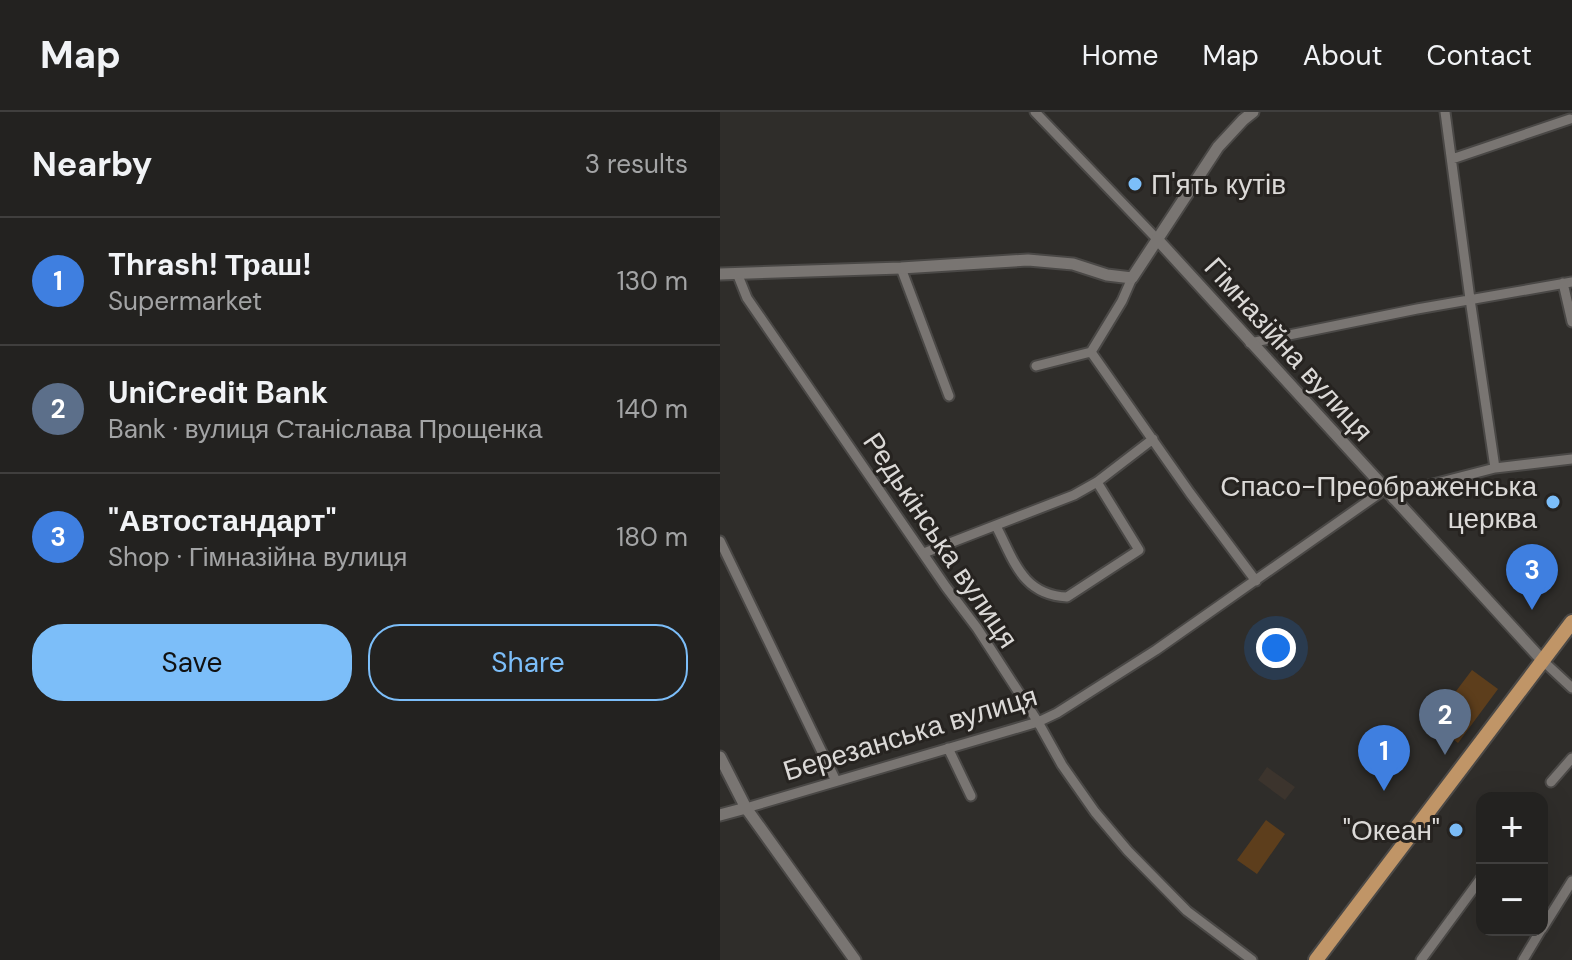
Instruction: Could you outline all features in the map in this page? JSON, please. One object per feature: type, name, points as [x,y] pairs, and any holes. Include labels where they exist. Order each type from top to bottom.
[{"type":"main road","points":[[1316,960],[1572,622]]},
{"type":"street","name":"Гімназійна вулиця","points":[[1035,112],[1157,239],[1542,660],[1572,688]]},
{"type":"street","points":[[1036,366],[1091,352],[1132,278],[1218,147],[1252,112]]},
{"type":"street","points":[[1445,112],[1495,468]]},
{"type":"street","points":[[1452,159],[1570,119]]},
{"type":"street","points":[[721,273],[901,268],[1028,260],[1073,264],[1107,275],[1132,278]]},
{"type":"street","points":[[901,268],[949,396]]},
{"type":"street","name":"Редькінська вулиця","points":[[737,273],[747,298],[977,628],[1062,765],[1095,812],[1187,911],[1252,960]]},
{"type":"street","points":[[1250,343],[1567,282],[1572,322]]},
{"type":"street","points":[[1091,352],[1256,581]]},
{"type":"street","points":[[924,553],[1065,499],[1097,482],[1153,439]]},
{"type":"street","points":[[1393,499],[1406,491],[1495,468],[1572,459]]},
{"type":"street","points":[[996,526],[1029,584],[1041,592],[1067,597],[1139,550],[1097,482]]},
{"type":"street","name":"Березанська вулиця","points":[[720,815],[1038,722],[1057,713],[1156,650],[1384,490]]},
{"type":"street","points":[[720,541],[836,781]]},
{"type":"street","points":[[948,748],[971,796]]},
{"type":"street","points":[[720,757],[746,808],[855,960]]},
{"type":"street","points":[[1551,782],[1572,758]]},
{"type":"street","points":[[1548,920],[1572,881]]},
{"type":"street","points":[[1421,960],[1476,885]]},
{"type":"street","points":[[1523,960],[1538,936]]},
{"type":"shaded area","points":[[1472,670],[1498,689],[1458,743],[1432,723]]},
{"type":"shaded area","points":[[1267,767],[1295,787],[1285,800],[1258,780]]},
{"type":"shaded area","points":[[1266,820],[1285,834],[1257,874],[1237,860]]},
{"type":"place","name":"П'ять кутів","points":[[1135,184]]},
{"type":"place","name":"Спасо-Преображенська церква","points":[[1553,502]]},
{"type":"place","name":"\"Автостандарт\"","points":[[1532,610]]},
{"type":"place","name":"UniCredit Bank","points":[[1445,755]]},
{"type":"place","name":"Thrash! Траш!","points":[[1384,791]]},
{"type":"place","name":"\"Океан\"","points":[[1456,830]]}]
